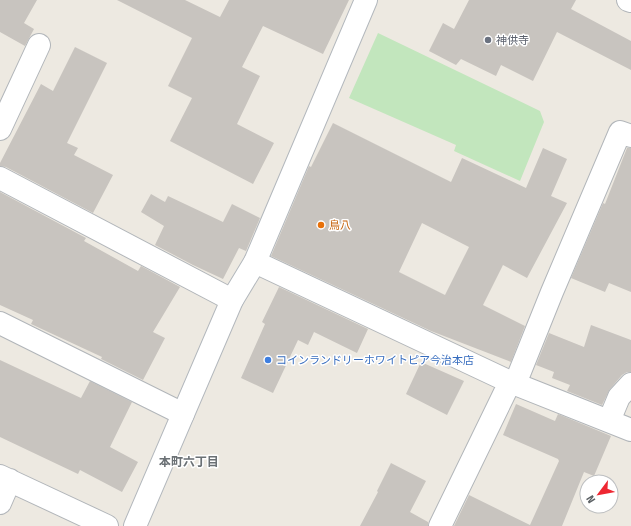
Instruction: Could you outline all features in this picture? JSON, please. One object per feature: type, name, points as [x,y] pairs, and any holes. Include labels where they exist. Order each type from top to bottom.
[{"type":"street","points":[[135,526],[232,300],[255,262],[366,0]]},
{"type":"street","points":[[0,129],[39,45]]},
{"type":"street","points":[[440,526],[513,383],[620,132],[631,136]]},
{"type":"street","points":[[0,178],[232,300]]},
{"type":"street","points":[[255,262],[513,383],[631,430]]},
{"type":"street","points":[[0,323],[184,414]]},
{"type":"street","points":[[609,421],[619,397],[631,384]]},
{"type":"street","points":[[0,503],[5,478],[107,526]]},
{"type":"green space","points":[[378,33],[540,111],[544,122],[520,181],[454,151],[456,145],[349,98]]},
{"type":"building","points":[[0,0],[37,0],[24,23],[34,29],[25,46],[0,32]]},
{"type":"building","points":[[117,0],[185,0],[220,17],[229,0],[349,0],[323,54],[263,26],[242,67],[260,76],[237,124],[274,143],[253,184],[170,141],[192,98],[168,86],[192,38]]},
{"type":"building","name":"神供寺","points":[[469,0],[576,0],[571,9],[631,41],[631,70],[557,32],[533,81],[501,65],[496,76],[461,59],[456,65],[429,51],[443,23],[454,29]]},
{"type":"building","points":[[75,47],[107,63],[67,143],[78,148],[74,155],[113,175],[93,213],[6,167],[0,166],[0,163],[41,84],[53,91]]},
{"type":"building","points":[[333,123],[451,182],[462,158],[526,188],[543,148],[567,159],[551,196],[567,203],[527,278],[503,265],[483,305],[525,326],[511,362],[431,331],[271,256],[309,166],[311,167]],"holes":[[[422,223],[469,247],[445,295],[399,272]]]},
{"type":"building","points":[[627,148],[631,148],[631,292],[609,283],[605,292],[571,278],[603,203],[605,204]]},
{"type":"building","points":[[0,192],[86,238],[84,241],[138,271],[141,266],[180,287],[153,332],[165,338],[143,380],[101,359],[102,357],[31,324],[33,320],[0,305]]},
{"type":"building","points":[[151,194],[165,202],[168,196],[223,222],[232,204],[260,218],[246,251],[239,248],[223,279],[155,245],[164,226],[141,212]]},
{"type":"building","points":[[279,287],[368,329],[357,353],[314,332],[308,345],[298,340],[273,393],[241,378],[265,324],[262,322]]},
{"type":"building","points":[[591,325],[631,340],[631,372],[627,372],[622,375],[610,389],[602,405],[567,391],[570,385],[552,378],[554,372],[536,365],[549,333],[584,347]]},
{"type":"building","points":[[0,360],[81,398],[90,381],[132,402],[110,447],[138,462],[122,492],[80,470],[78,474],[0,437]]},
{"type":"building","points":[[421,362],[464,381],[447,415],[406,394]]},
{"type":"building","points":[[516,404],[555,421],[558,414],[611,436],[595,474],[584,472],[583,474],[579,474],[579,484],[562,526],[454,526],[469,495],[530,525],[559,461],[558,459],[503,435]]},
{"type":"building","points":[[391,463],[426,481],[410,512],[428,522],[428,526],[360,526]]},
{"type":"place","name":"神供寺","points":[[488,40]]},
{"type":"place","name":"鳥八","points":[[321,225]]},
{"type":"place","name":"コインランドリーホワイトピア今治本店","points":[[268,360]]},
{"type":"district","name":"本町六丁目","points":[[189,462]]}]
